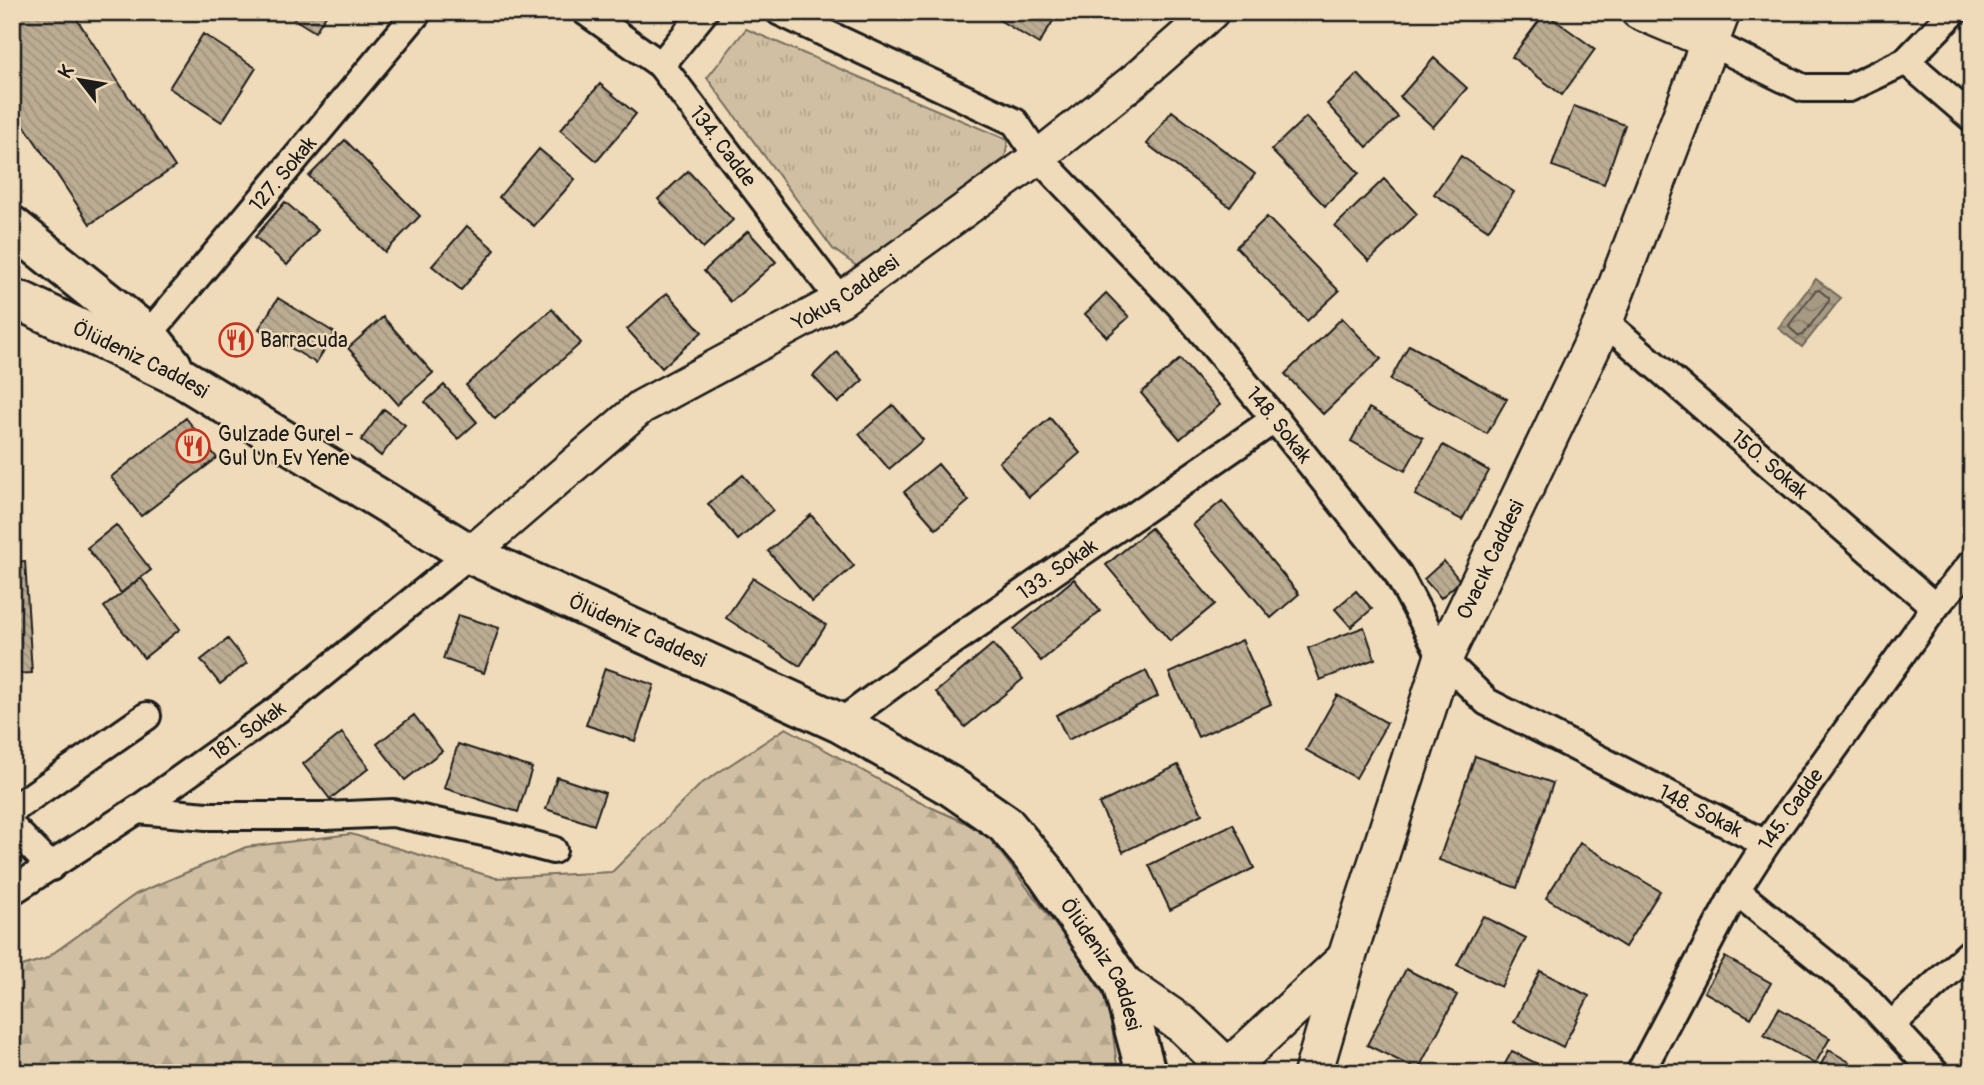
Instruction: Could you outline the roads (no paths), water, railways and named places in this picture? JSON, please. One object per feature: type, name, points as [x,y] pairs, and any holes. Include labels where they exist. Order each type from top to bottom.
[{"type":"main road","name":"Ovacık Caddesi","points":[[1228,1071],[1346,960],[1443,659],[1604,321],[1715,27]]},
{"type":"main road","points":[[12,226],[148,335],[182,378]]},
{"type":"main road","name":"Ölüdeniz Caddesi","points":[[12,300],[23,302],[182,378],[470,554],[840,723],[952,787],[1005,824],[1046,873],[1122,982],[1146,1073]]},
{"type":"main road","points":[[1313,1073],[1346,960]]},
{"type":"main road","points":[[1122,982],[1183,1025],[1228,1071]]},
{"type":"street","name":"127. Sokak","points":[[148,335],[418,12]]},
{"type":"street","name":"134. Cadde","points":[[586,12],[661,65],[840,300]]},
{"type":"street","points":[[661,65],[704,12]]},
{"type":"street","name":"148. Sokak","points":[[780,12],[1015,122],[1038,157],[1179,304],[1275,419],[1398,574],[1443,659],[1487,702],[1766,844]]},
{"type":"street","name":"Yokuş Caddesi","points":[[470,554],[641,407],[840,300],[1038,157],[1135,80],[1212,12]]},
{"type":"street","points":[[1638,12],[1715,27],[1804,89],[1849,88],[1906,61],[1954,12]]},
{"type":"street","points":[[1906,61],[1972,118]]},
{"type":"street","name":"150. Sokak","points":[[1604,321],[1935,607]]},
{"type":"street","name":"133. Sokak","points":[[840,723],[927,659],[1275,419]]},
{"type":"street","name":"181. Sokak","points":[[12,891],[137,810],[288,702],[470,554]]},
{"type":"street","name":"145. Cadde","points":[[1640,1073],[1735,891],[1935,607],[1972,563]]},
{"type":"street","points":[[12,810],[147,716]]},
{"type":"street","points":[[137,810],[233,816],[393,813],[494,834],[553,850]]},
{"type":"street","points":[[12,827],[51,867]]},
{"type":"street","points":[[1735,891],[1858,990],[1936,1073]]},
{"type":"street","points":[[1891,1025],[1972,951]]},
{"type":"water","points":[[1816,279],[1841,298],[1802,347],[1778,328]]},
{"type":"place","name":"Barracuda","points":[[236,340]]},
{"type":"place","name":"Gulzade Gurel - Gul Un Ev Yene","points":[[193,446]]}]
